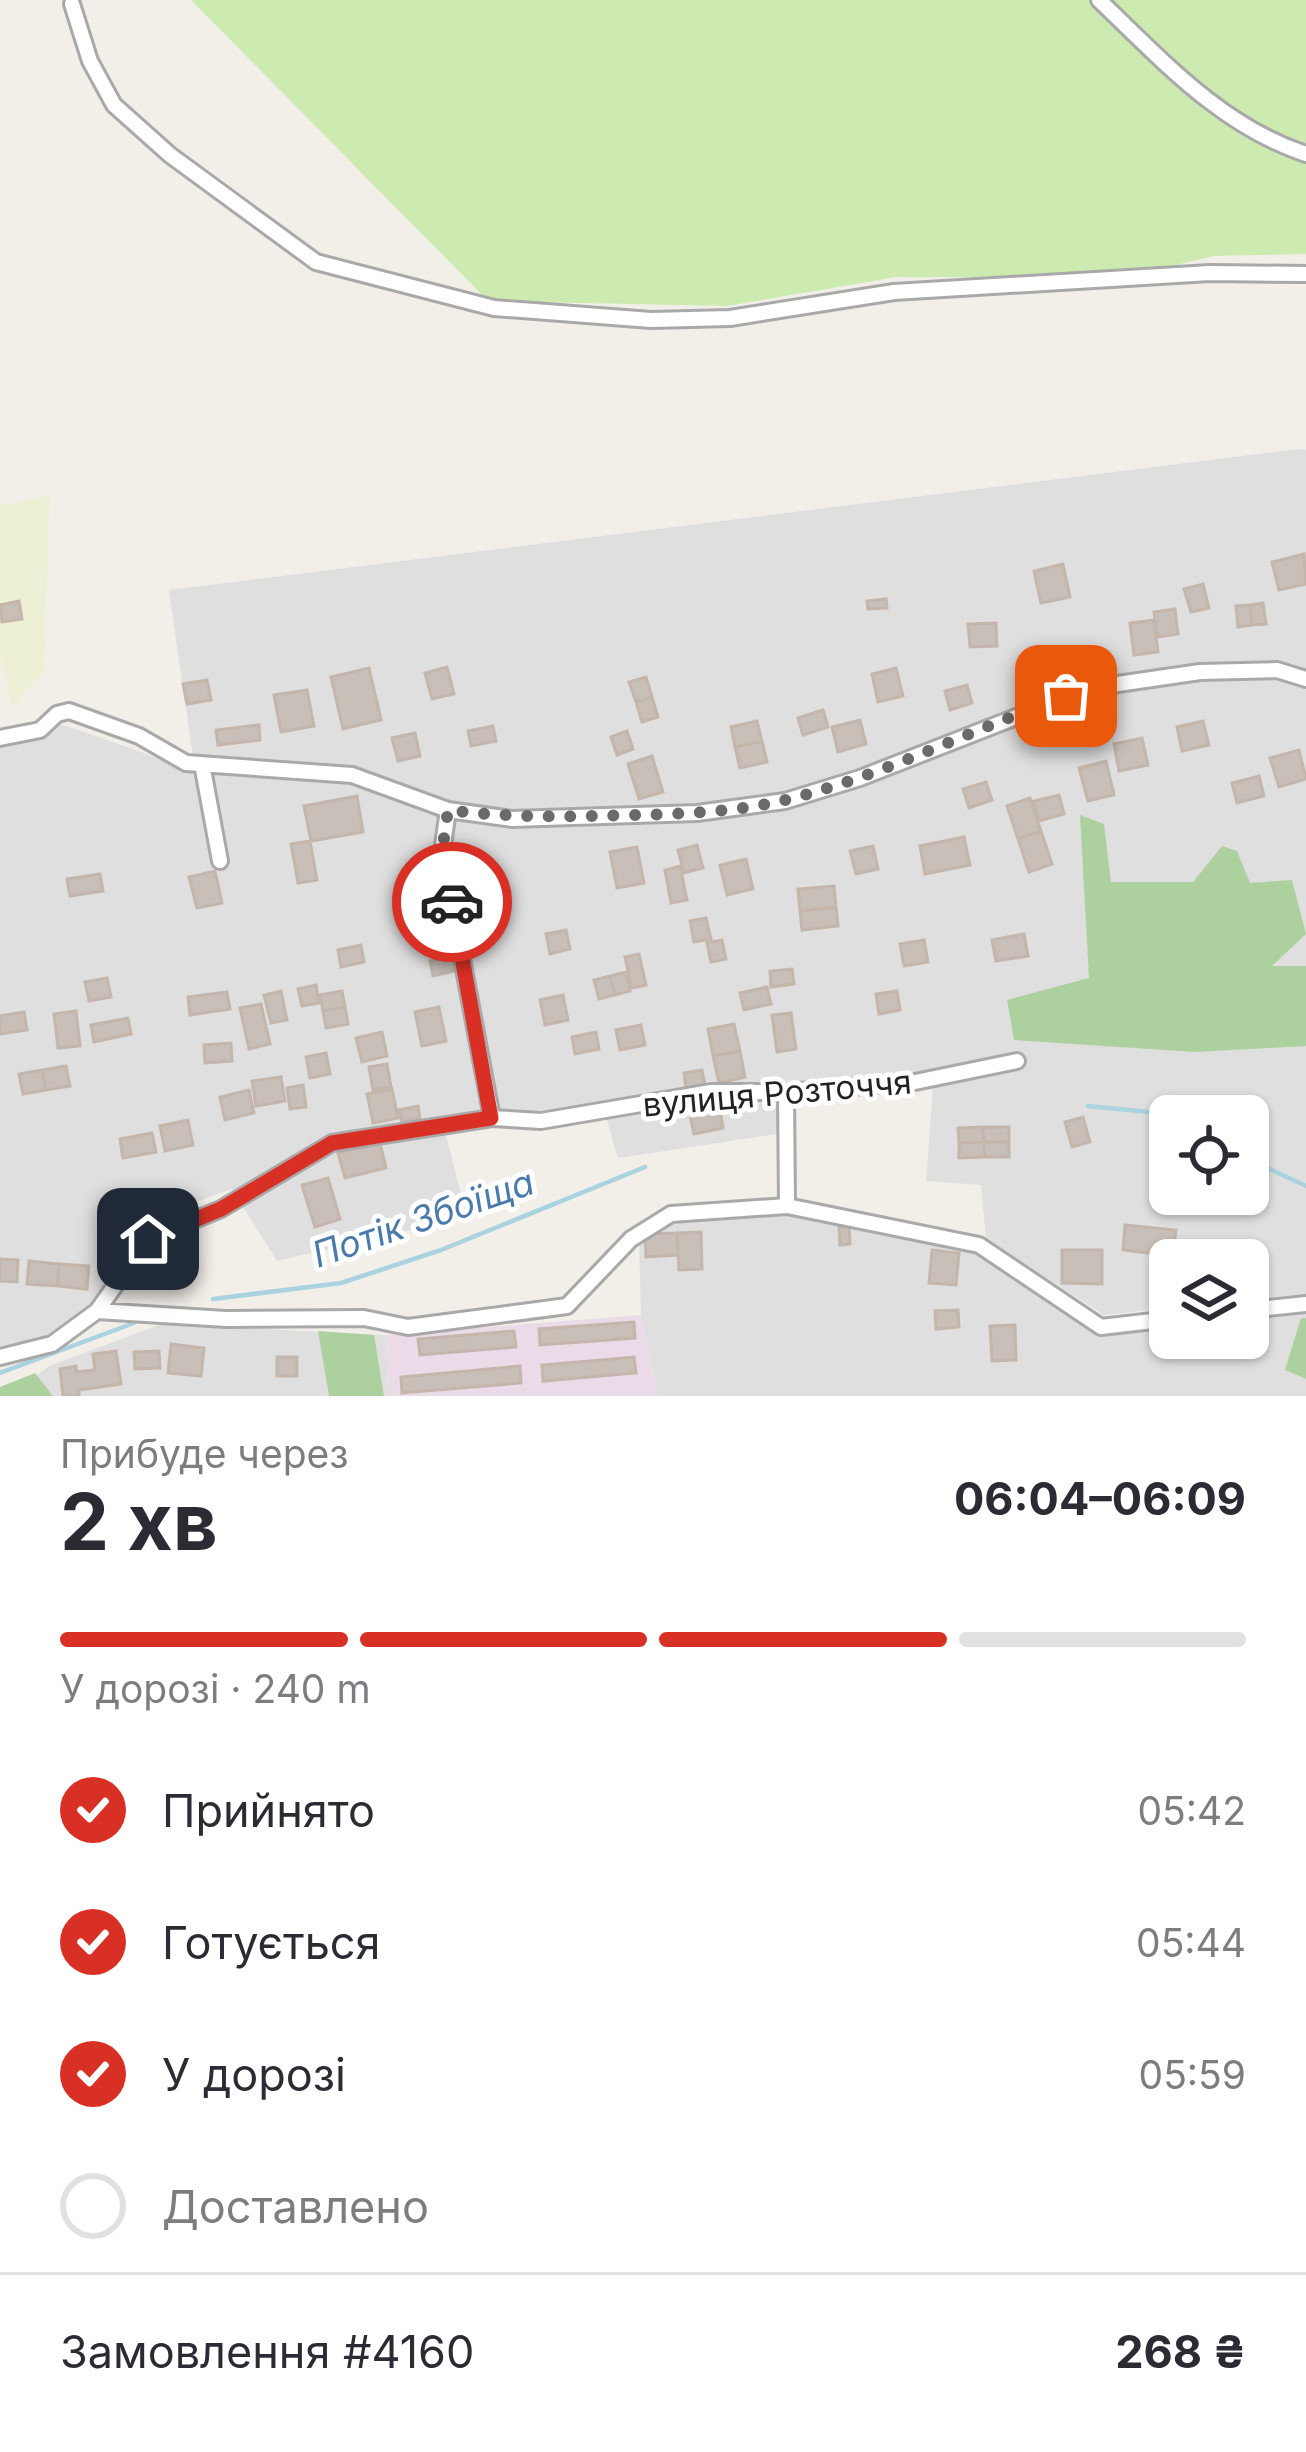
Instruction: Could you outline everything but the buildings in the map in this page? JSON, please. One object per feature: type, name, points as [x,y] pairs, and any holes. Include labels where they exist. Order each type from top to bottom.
[{"type":"street","points":[[1099,0],[1180,79],[1222,112],[1273,143],[1306,154]]},
{"type":"street","points":[[72,4],[91,61],[114,105],[170,155],[316,262],[494,308],[651,320],[730,318],[894,292],[1210,273],[1306,274]]},
{"type":"street","points":[[0,738],[40,730],[57,714],[69,711],[139,736],[187,763],[352,775],[448,810],[512,818],[698,813],[784,801],[860,778],[1090,688],[1200,672],[1277,670],[1306,679]]},
{"type":"street","points":[[202,764],[220,861]]},
{"type":"street","points":[[448,810],[442,852],[491,1118]]},
{"type":"street","name":"вулиця Розточчя","points":[[0,1357],[52,1345],[97,1311],[148,1239],[221,1209],[332,1143],[491,1118],[541,1120],[711,1092],[786,1092],[915,1082],[1017,1060]]},
{"type":"street","points":[[786,1092],[787,1206]]},
{"type":"street","points":[[97,1311],[226,1319],[364,1318],[408,1327],[567,1306],[631,1239],[671,1214],[787,1206],[979,1245],[1101,1327],[1149,1321]]},
{"type":"street","points":[[1269,1308],[1306,1304]]},
{"type":"shaded area","points":[[1306,450],[1306,1294],[1269,1298],[1269,1239],[1149,1239],[1149,1310],[1104,1315],[986,1239],[981,1185],[926,1181],[934,1075],[784,1085],[783,1133],[618,1158],[602,1104],[442,1120],[467,1217],[277,1261],[232,1189],[146,1220],[95,1303],[48,1339],[0,1346],[0,748],[44,718],[195,771],[169,590]]},
{"type":"shaded area","points":[[790,1216],[974,1251],[1099,1332],[1149,1327],[1149,1359],[1269,1359],[1269,1316],[1306,1313],[1306,1396],[658,1396],[641,1315],[639,1241],[672,1218]]},
{"type":"shaded area","points":[[641,1315],[658,1396],[388,1396],[386,1335]]},
{"type":"shaded area","points":[[161,1324],[386,1335],[388,1396],[11,1396],[49,1366]]},
{"type":"green space","points":[[191,0],[1306,0],[1306,254],[1214,256],[1122,278],[896,277],[727,306],[488,301]]},
{"type":"green space","points":[[50,495],[44,672],[12,707],[0,654],[0,506]]},
{"type":"green space","points":[[1080,815],[1104,824],[1111,882],[1193,882],[1222,846],[1237,851],[1250,883],[1292,880],[1306,934],[1272,966],[1306,966],[1306,1046],[1196,1052],[1014,1040],[1007,1000],[1089,978]]},
{"type":"green space","points":[[1301,1318],[1306,1318],[1306,1379],[1285,1370]]},
{"type":"green space","points":[[318,1331],[374,1335],[384,1396],[329,1396]]},
{"type":"green space","points":[[35,1373],[53,1396],[0,1396],[0,1387]]},
{"type":"waterway","name":"Потік Збоїща","points":[[1088,1106],[1149,1112]]},
{"type":"waterway","name":"Потік Збоїща","points":[[213,1299],[341,1283],[441,1250],[645,1167]]},
{"type":"waterway","name":"Потік Збоїща","points":[[1269,1169],[1306,1186]]},
{"type":"waterway","name":"Потік Збоїща","points":[[0,1373],[134,1323]]},
{"type":"way so far","points":[[452,902],[442,852],[448,810],[512,818],[559,817],[698,813],[784,801],[860,778],[1066,696]]},
{"type":"route","points":[[148,1239],[221,1209],[332,1143],[491,1118],[452,902]]}]
